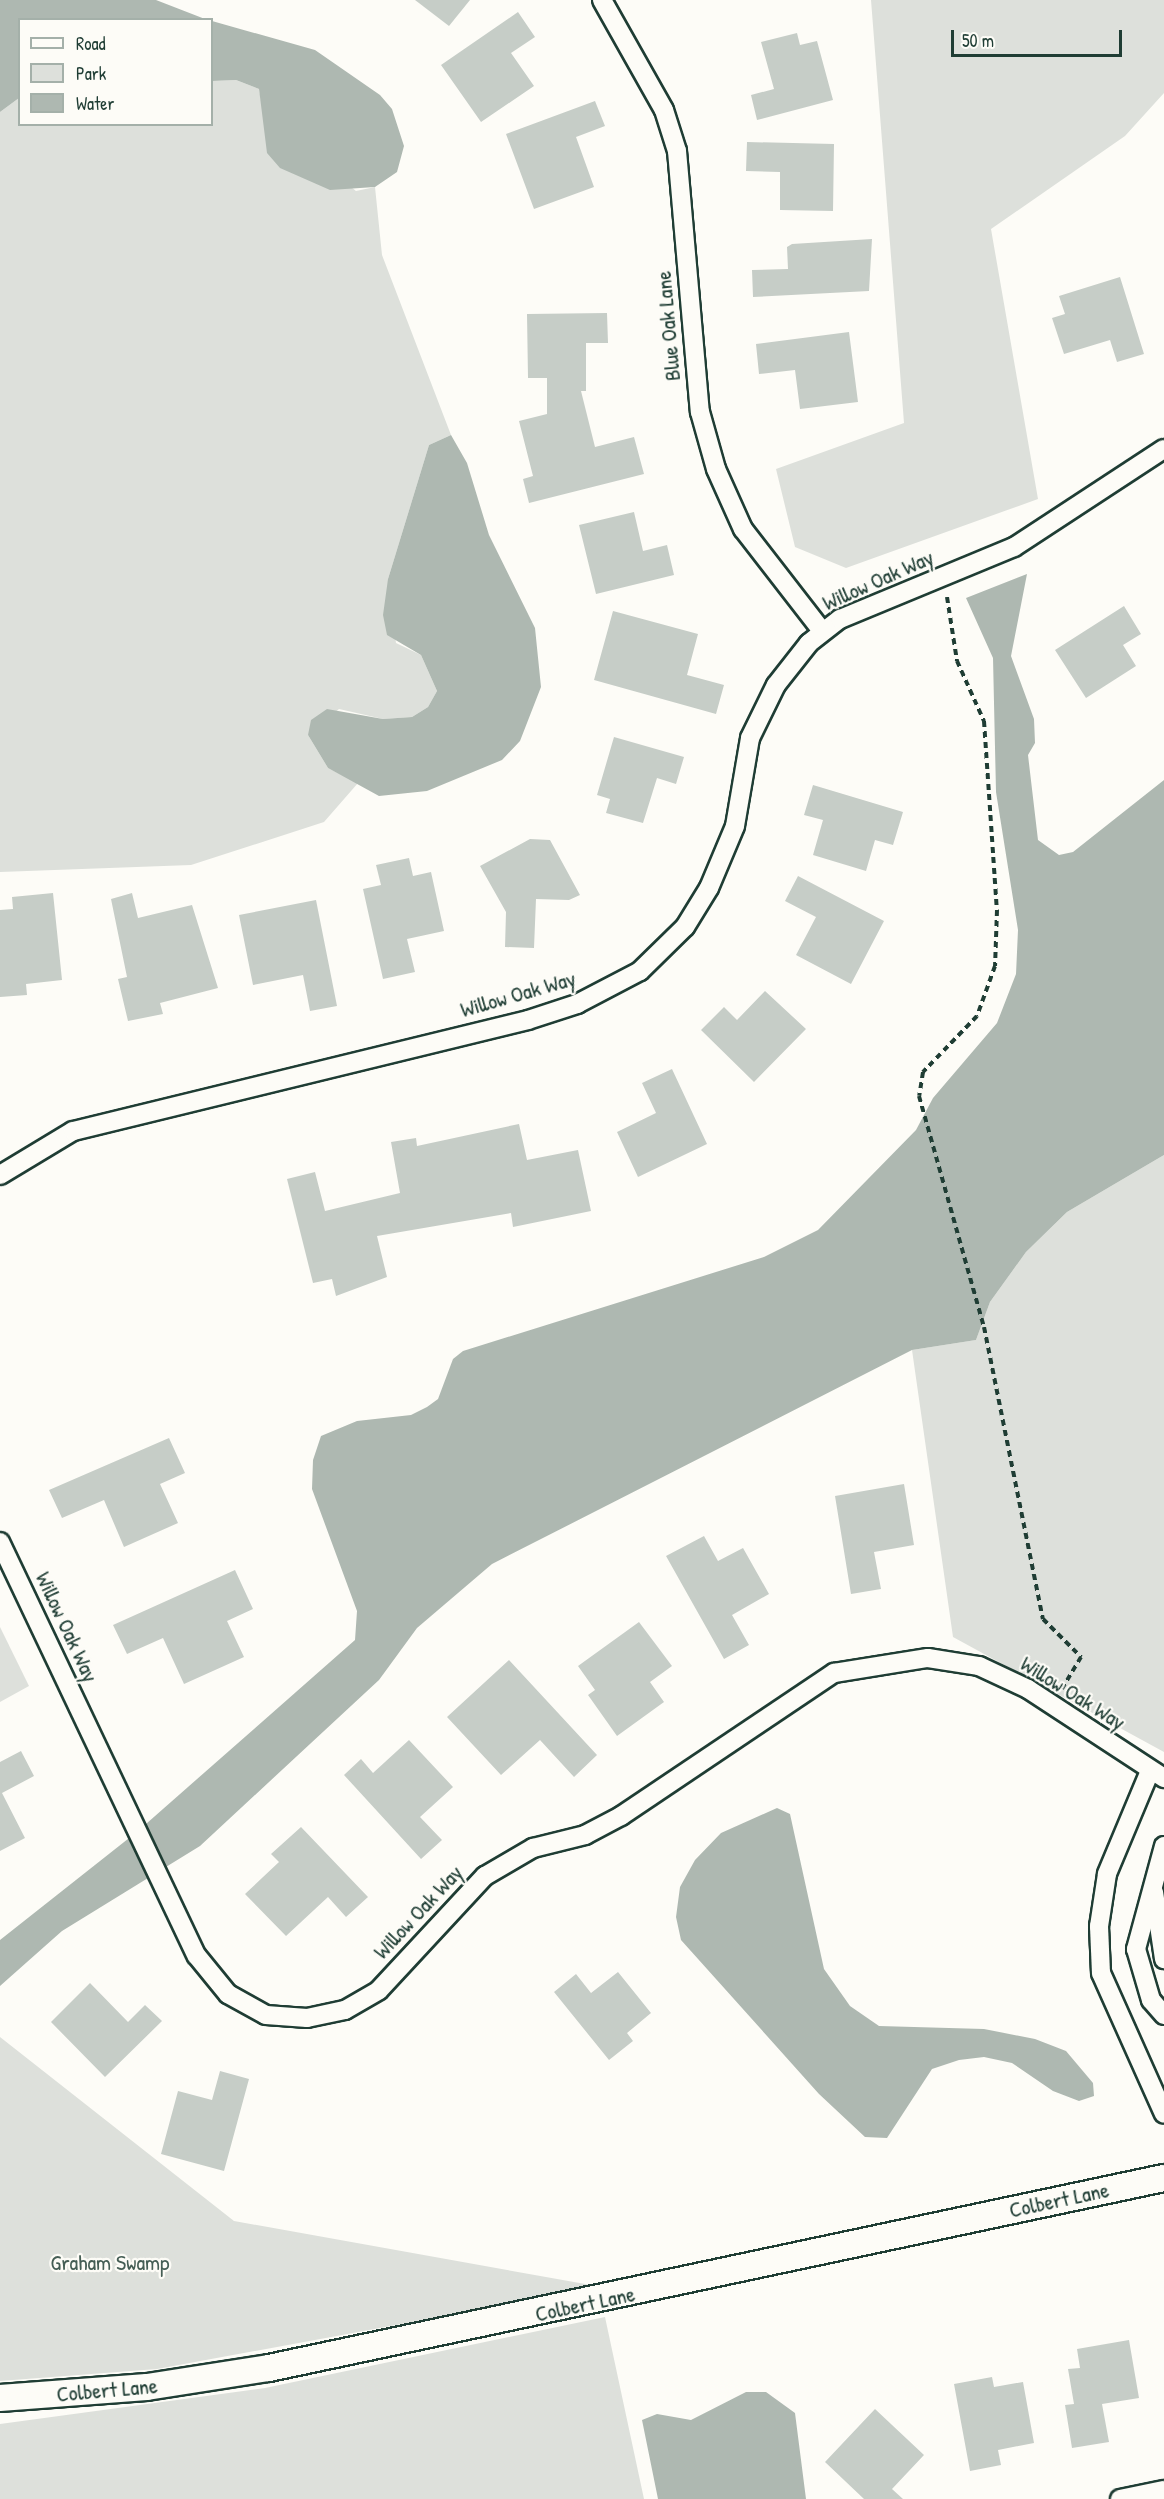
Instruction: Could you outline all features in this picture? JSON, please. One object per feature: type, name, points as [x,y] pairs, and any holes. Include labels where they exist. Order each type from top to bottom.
[{"type":"street","name":"Blue Oak Lane","points":[[602,0],[664,110],[677,152],[700,412],[716,469],[743,529],[822,631]]},
{"type":"street","name":"Willow Oak Way","points":[[0,1175],[73,1131],[556,1012],[640,971],[685,927],[709,888],[735,826],[750,738],[776,685],[822,631],[1014,547],[1164,449]]},
{"type":"street","name":"Willow Oak Way","points":[[0,1542],[197,1956],[228,1994],[266,2015],[308,2018],[345,2010],[380,1990],[485,1876],[533,1848],[585,1835],[621,1816],[834,1673],[928,1658],[979,1666],[1052,1705],[1157,1774],[1107,1874],[1099,1926],[1101,1973],[1164,2114]]},
{"type":"street","points":[[1164,1846],[1154,1891],[1139,1924],[1136,1949],[1151,2000],[1164,2015]]},
{"type":"street","points":[[1154,1891],[1164,1959]]},
{"type":"street","name":"Colbert Lane","points":[[0,2398],[137,2388],[268,2368],[1164,2178]]},
{"type":"street","points":[[1120,2499],[1164,2490]]},
{"type":"path","points":[[944,577],[957,661],[984,721],[997,910],[995,966],[977,1016],[923,1072],[919,1096],[984,1327],[1043,1619],[1081,1657],[1052,1705]]},
{"type":"green space","points":[[871,0],[1164,0],[1164,93],[1125,136],[991,229],[1038,499],[846,568],[795,547],[776,469],[904,423]]},
{"type":"green space","points":[[236,80],[259,89],[264,117],[356,191],[375,187],[382,255],[451,435],[429,445],[388,579],[396,643],[421,655],[437,691],[428,707],[412,717],[383,719],[339,709],[308,735],[328,768],[358,783],[324,822],[191,865],[0,872],[0,112],[18,99],[18,126],[213,126],[213,81]]},
{"type":"green space","points":[[1164,1155],[1164,1752],[953,1637],[912,1350],[976,1340],[990,1302],[1026,1252],[1067,1212]]},
{"type":"green space","points":[[0,1627],[29,1686],[0,1702]]},
{"type":"green space","name":"Graham Swamp","points":[[0,2037],[234,2221],[602,2287],[157,2369],[0,2381]]},
{"type":"green space","points":[[605,2317],[644,2499],[0,2499],[0,2424],[265,2388]]},
{"type":"water","points":[[0,0],[156,0],[202,18],[18,18],[18,99],[0,112]]},
{"type":"water","points":[[213,21],[315,50],[380,95],[392,109],[404,146],[397,172],[375,187],[330,190],[280,168],[267,153],[259,89],[236,80],[213,81]]},
{"type":"water","points":[[451,435],[467,463],[489,535],[535,628],[541,687],[520,741],[502,760],[427,791],[379,796],[328,768],[308,735],[311,720],[327,709],[383,719],[412,717],[428,707],[437,691],[421,655],[387,635],[383,615],[388,579],[429,445]]},
{"type":"water","points":[[1027,574],[1011,656],[1034,719],[1035,743],[1028,755],[1038,840],[1059,855],[1073,852],[1164,780],[1164,1155],[1067,1212],[1026,1252],[990,1302],[976,1340],[912,1350],[492,1564],[417,1628],[379,1680],[200,1846],[62,1931],[0,1986],[0,1940],[138,1831],[355,1640],[357,1611],[312,1489],[313,1460],[321,1436],[357,1421],[411,1415],[427,1407],[438,1399],[453,1359],[463,1351],[764,1257],[818,1230],[916,1130],[933,1098],[997,1023],[1016,974],[1018,930],[996,792],[993,658],[966,598]]},
{"type":"water","points":[[777,1808],[790,1814],[824,1969],[850,2006],[879,2026],[984,2029],[1035,2039],[1066,2051],[1093,2083],[1094,2096],[1079,2101],[1053,2091],[1012,2063],[984,2057],[959,2060],[932,2069],[887,2138],[865,2137],[819,2094],[681,1940],[676,1917],[680,1887],[695,1860],[721,1833]]},
{"type":"water","points":[[746,2392],[766,2392],[795,2413],[806,2499],[658,2499],[642,2420],[657,2414],[691,2420]]},
{"type":"building","points":[[415,0],[470,0],[449,26]]},
{"type":"building","points":[[518,12],[535,37],[511,53],[534,86],[481,122],[441,65]]},
{"type":"building","points":[[797,33],[800,45],[817,41],[833,100],[757,120],[751,95],[774,89],[761,42]]},
{"type":"building","points":[[595,101],[605,126],[576,137],[594,187],[534,209],[506,134]]},
{"type":"building","points":[[747,142],[834,144],[833,211],[780,210],[780,172],[746,171]]},
{"type":"building","points":[[872,239],[869,291],[753,297],[752,270],[788,269],[787,247],[792,244]]},
{"type":"building","points":[[1120,277],[1144,354],[1117,362],[1110,340],[1064,354],[1052,318],[1065,314],[1059,296]]},
{"type":"building","points":[[607,313],[608,343],[586,343],[586,391],[581,391],[595,447],[634,437],[644,474],[529,503],[523,479],[533,476],[519,421],[547,414],[547,378],[528,378],[527,314]]},
{"type":"building","points":[[849,332],[858,402],[800,409],[795,370],[759,374],[756,344]]},
{"type":"building","points":[[634,512],[643,551],[667,545],[674,575],[596,594],[579,525]]},
{"type":"building","points":[[1124,606],[1141,634],[1123,645],[1136,666],[1086,698],[1055,650]]},
{"type":"building","points":[[613,611],[698,634],[687,675],[724,685],[716,714],[594,680]]},
{"type":"building","points":[[614,737],[684,757],[676,784],[657,778],[643,823],[606,813],[610,799],[597,795]]},
{"type":"building","points":[[813,785],[903,812],[893,845],[875,840],[866,871],[813,855],[823,820],[804,815]]},
{"type":"building","points":[[530,839],[550,840],[580,895],[569,900],[536,899],[534,948],[505,947],[506,912],[480,866]]},
{"type":"building","points":[[409,858],[413,876],[431,872],[444,931],[407,939],[415,972],[383,979],[363,889],[381,885],[376,865]]},
{"type":"building","points":[[798,876],[884,921],[851,984],[796,955],[816,917],[785,901]]},
{"type":"building","points":[[53,893],[62,980],[26,984],[27,995],[0,997],[0,910],[13,909],[12,897]]},
{"type":"building","points":[[132,893],[138,918],[192,905],[218,988],[160,1003],[163,1014],[128,1021],[118,979],[127,977],[111,899]]},
{"type":"building","points":[[316,900],[337,1006],[310,1011],[303,975],[253,985],[239,915]]},
{"type":"building","points":[[765,991],[806,1029],[754,1082],[701,1030],[724,1007],[737,1020]]},
{"type":"building","points":[[672,1069],[707,1144],[638,1177],[617,1132],[656,1113],[642,1083]]},
{"type":"building","points":[[519,1124],[527,1160],[578,1150],[591,1211],[513,1227],[511,1213],[377,1236],[387,1277],[336,1296],[332,1279],[313,1283],[287,1179],[315,1172],[325,1211],[400,1193],[391,1142],[416,1138],[417,1146]]},
{"type":"building","points":[[169,1438],[185,1473],[160,1484],[178,1523],[124,1547],[104,1500],[62,1518],[49,1490]]},
{"type":"building","points":[[904,1484],[914,1545],[874,1552],[881,1589],[851,1594],[835,1496]]},
{"type":"building","points":[[704,1536],[718,1561],[743,1548],[769,1594],[732,1615],[749,1645],[724,1659],[666,1556]]},
{"type":"building","points":[[235,1570],[253,1609],[227,1621],[244,1657],[184,1684],[163,1638],[127,1654],[113,1625]]},
{"type":"building","points":[[639,1622],[672,1666],[650,1682],[664,1702],[617,1736],[588,1695],[595,1690],[578,1666]]},
{"type":"building","points":[[509,1660],[597,1755],[574,1777],[540,1740],[501,1775],[447,1717]]},
{"type":"building","points":[[409,1740],[453,1787],[420,1817],[442,1840],[421,1859],[344,1775],[361,1759],[373,1773]]},
{"type":"building","points":[[21,1751],[34,1776],[2,1793],[25,1838],[0,1851],[0,1762]]},
{"type":"building","points":[[301,1827],[368,1897],[346,1917],[328,1897],[286,1936],[245,1894],[279,1862],[271,1854]]},
{"type":"building","points":[[618,1972],[651,2013],[627,2033],[633,2041],[609,2060],[554,1992],[576,1974],[591,1993]]},
{"type":"building","points":[[90,1983],[128,2022],[145,2005],[162,2021],[105,2077],[51,2022]]},
{"type":"building","points":[[220,2071],[249,2079],[224,2171],[161,2154],[178,2091],[212,2100]]},
{"type":"building","points":[[1129,2340],[1139,2398],[1102,2404],[1109,2442],[1072,2448],[1065,2405],[1074,2404],[1068,2369],[1080,2368],[1077,2349]]},
{"type":"building","points":[[992,2377],[994,2387],[1023,2382],[1034,2443],[998,2450],[1001,2465],[970,2471],[954,2384]]},
{"type":"building","points":[[875,2409],[924,2455],[892,2489],[903,2499],[864,2499],[825,2462]]}]
